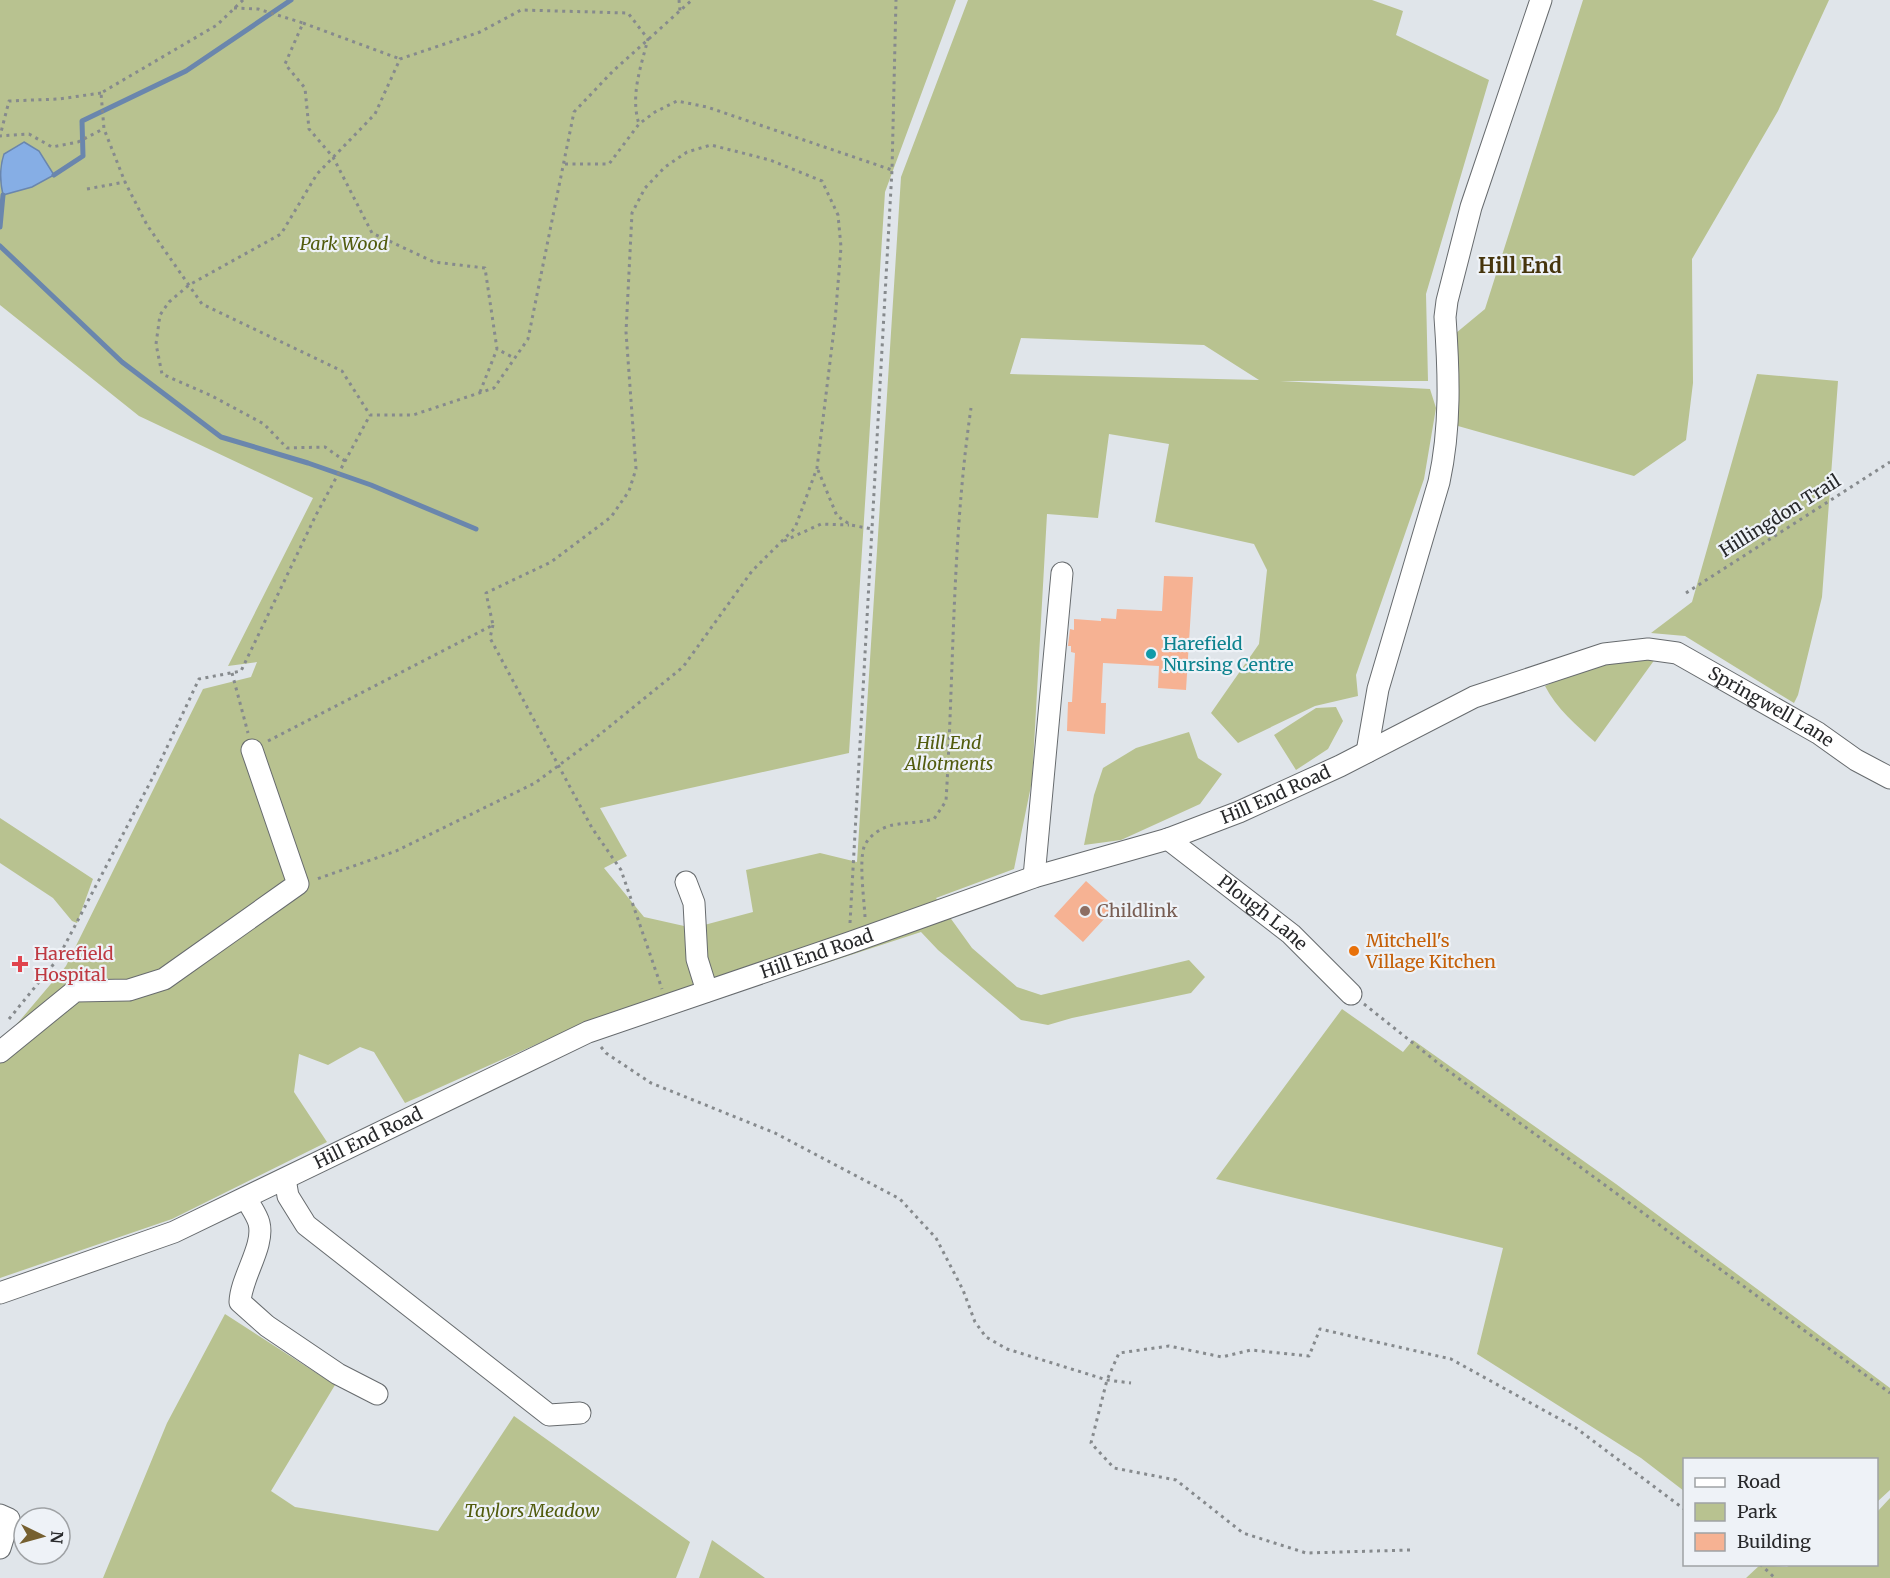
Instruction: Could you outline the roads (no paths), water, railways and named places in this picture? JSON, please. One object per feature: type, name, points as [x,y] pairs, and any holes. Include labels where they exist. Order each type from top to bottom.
[{"type":"street","points":[[1367,752],[1378,689],[1446,451],[1448,424],[1445,317],[1447,301],[1471,207],[1540,0]]},
{"type":"street","points":[[1034,877],[1062,573]]},
{"type":"street","name":"Hill End Road","points":[[0,1293],[174,1232],[588,1032],[1034,877],[1168,838],[1239,812],[1367,752],[1474,697],[1604,654],[1648,649]]},
{"type":"street","name":"Springwell Lane","points":[[1648,649],[1677,653],[1711,671],[1818,733],[1856,760],[1890,778]]},
{"type":"street","points":[[0,1052],[75,991],[129,990],[164,979],[298,884],[252,750]]},
{"type":"street","name":"Plough Lane","points":[[1168,838],[1291,934],[1351,994]]},
{"type":"street","points":[[686,882],[694,903],[697,959],[707,991]]},
{"type":"street","points":[[285,1179],[288,1196],[306,1225],[549,1414],[580,1413]]},
{"type":"street","points":[[246,1198],[259,1222],[260,1230],[257,1246],[240,1292],[240,1302],[267,1326],[338,1374],[377,1394]]},
{"type":"street","points":[[0,1515],[9,1519],[0,1548]]},
{"type":"water","points":[[24,142],[39,151],[54,175],[32,187],[3,195],[1,174],[4,154]]},
{"type":"waterway","points":[[54,175],[83,156],[82,121],[186,71],[291,0]]},
{"type":"waterway","points":[[0,227],[3,195]]},
{"type":"waterway","points":[[0,246],[122,362],[221,437],[371,485],[476,529]]},
{"type":"place","name":"Harefield Nursing Centre","points":[[1151,654]]},
{"type":"place","name":"Childlink","points":[[1085,911]]},
{"type":"place","name":"Mitchell's Village Kitchen","points":[[1354,951]]},
{"type":"place","name":"Harefield Hospital","points":[[20,964]]},
{"type":"district","name":"Hill End","points":[[1520,266]]},
{"type":"park label","name":"Park Wood","points":[[344,244]]},
{"type":"park label","name":"Hill End Allotments","points":[[949,753]]},
{"type":"park label","name":"Taylors Meadow","points":[[532,1511]]}]
